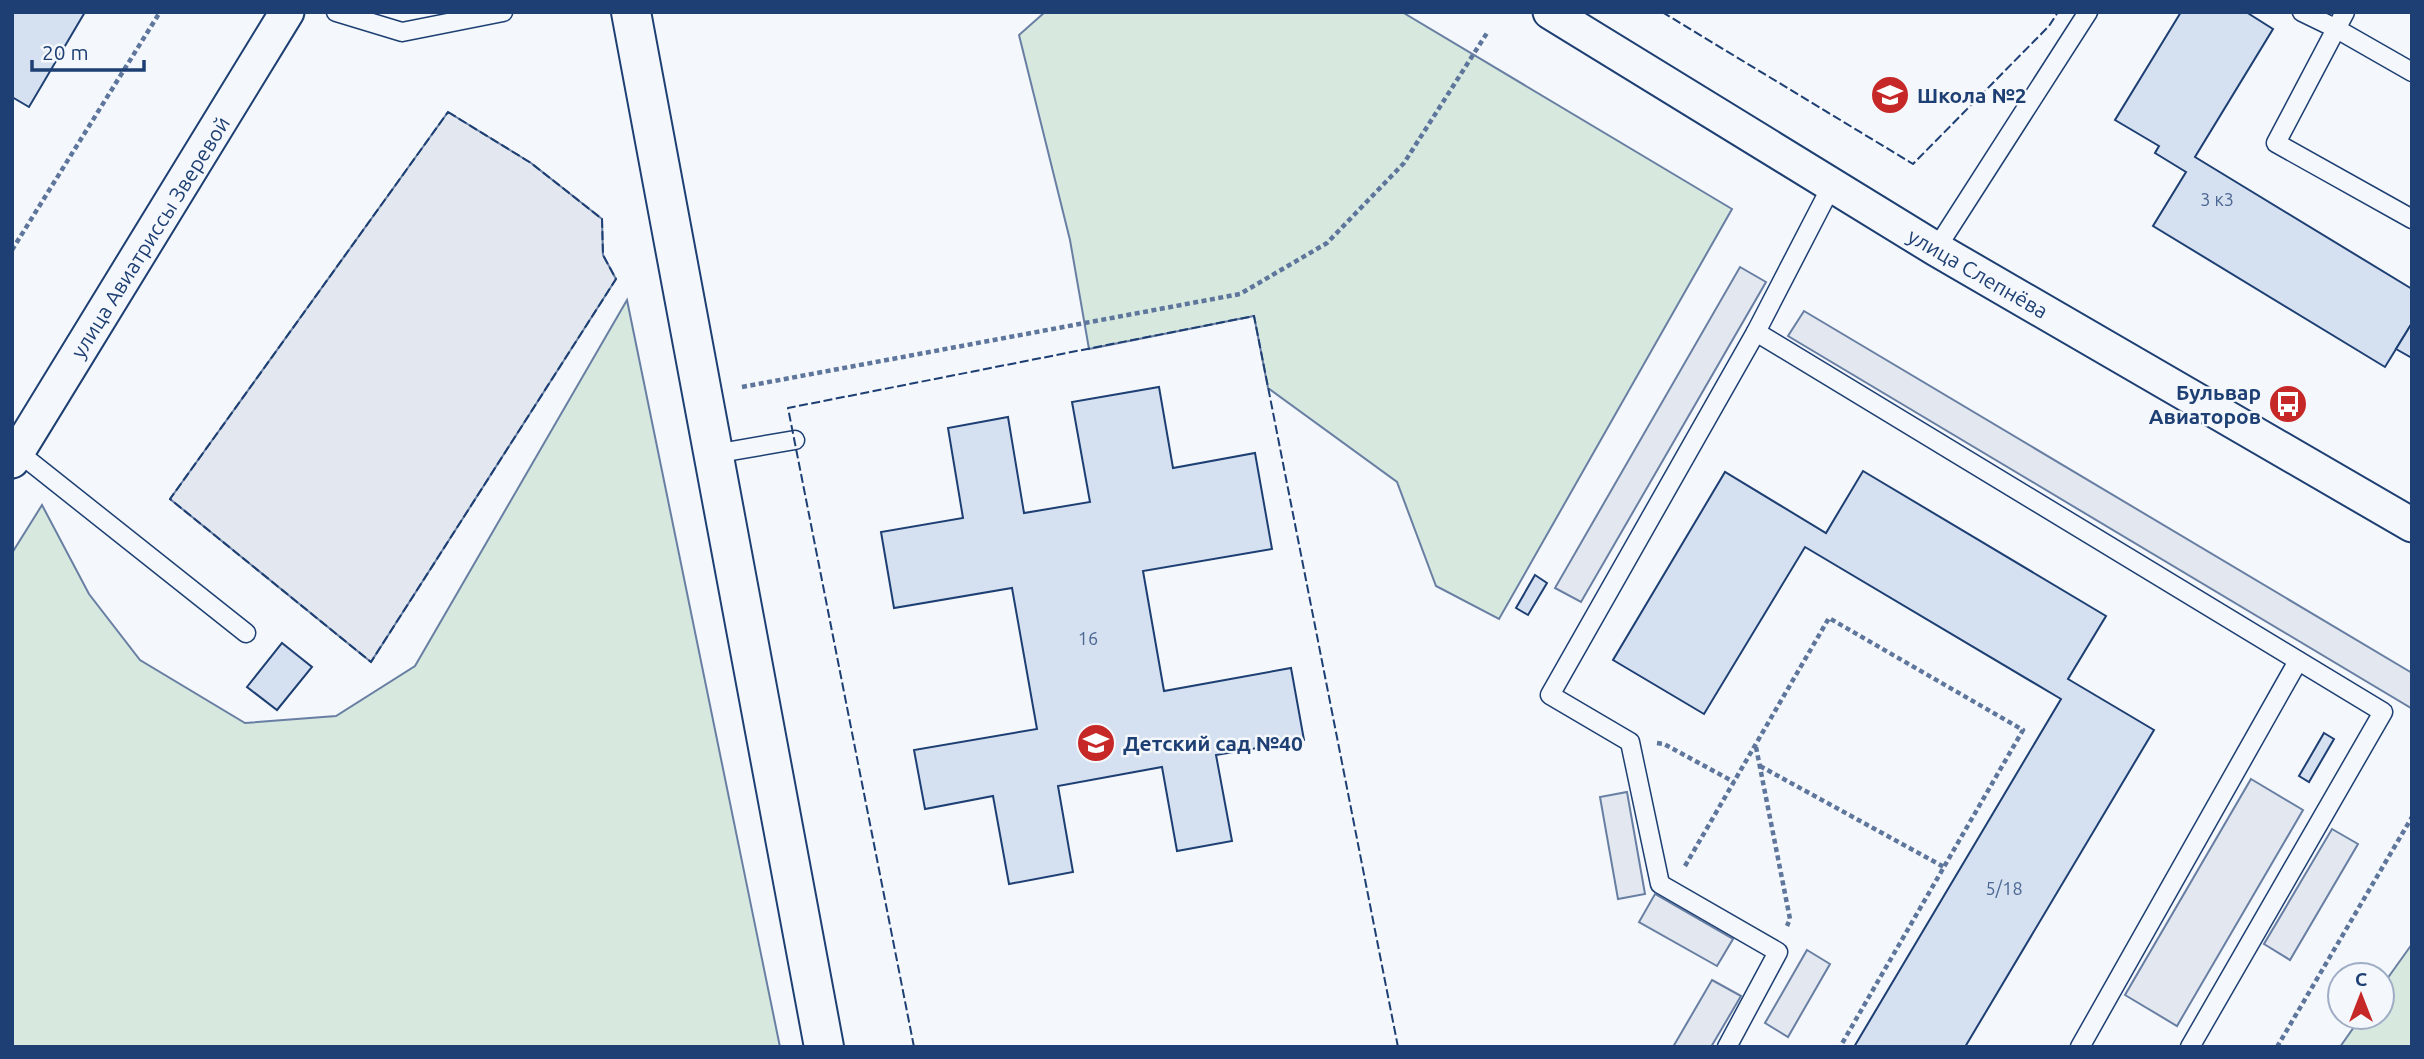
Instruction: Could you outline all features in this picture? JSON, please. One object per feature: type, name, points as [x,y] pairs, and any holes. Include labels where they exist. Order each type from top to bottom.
[{"type":"street","name":"улица Авиатриссы Зверевой","points":[[15,456],[287,12]]},
{"type":"street","points":[[631,12],[824,1047]]},
{"type":"street","name":"улица Слепнёва","points":[[1550,12],[1936,249],[2412,525]]},
{"type":"lane","points":[[336,12],[402,32],[503,12]]},
{"type":"lane","points":[[1936,249],[2088,12]]},
{"type":"lane","points":[[2302,12],[2412,72]]},
{"type":"lane","points":[[2345,12],[2276,143],[2412,219]]},
{"type":"lane","points":[[1727,1047],[1778,952],[1660,884],[1630,742],[1550,695],[1756,332],[1832,185]]},
{"type":"lane","points":[[1756,332],[2384,712],[2190,1047]]},
{"type":"lane","points":[[714,454],[795,440]]},
{"type":"lane","points":[[15,456],[246,633]]},
{"type":"lane","points":[[2081,1046],[2298,661]]},
{"type":"path","points":[[12,250],[160,12]]},
{"type":"path","points":[[742,387],[1240,294],[1327,243],[1404,163],[1487,33]]},
{"type":"path","points":[[1671,891],[1829,618],[2024,730],[1840,1047]]},
{"type":"path","points":[[1630,742],[1664,744],[1734,782]]},
{"type":"path","points":[[1755,746],[1790,919],[1778,952]]},
{"type":"path","points":[[1759,766],[1944,867]]},
{"type":"path","points":[[2277,1047],[2412,817]]},
{"type":"shaded area","points":[[1045,12],[1402,12],[1732,209],[1499,619],[1436,586],[1397,482],[1268,388],[1254,316],[1089,349],[1070,240],[1019,35]]},
{"type":"shaded area","points":[[448,112],[531,163],[602,219],[603,255],[616,279],[371,662],[170,499]]},
{"type":"shaded area","points":[[1740,267],[1766,282],[1581,602],[1555,588]]},
{"type":"shaded area","points":[[627,300],[780,1047],[12,1047],[12,553],[42,505],[89,594],[140,660],[245,723],[336,716],[415,666]]},
{"type":"shaded area","points":[[1804,311],[2412,673],[2411,708],[1788,336]]},
{"type":"shaded area","points":[[2251,779],[2303,810],[2177,1026],[2125,995]]},
{"type":"shaded area","points":[[1627,792],[1645,894],[1618,899],[1600,797]]},
{"type":"shaded area","points":[[2332,829],[2358,844],[2290,960],[2264,944]]},
{"type":"shaded area","points":[[1655,894],[1733,939],[1717,966],[1639,922]]},
{"type":"shaded area","points":[[2412,944],[2412,1047],[2340,1047],[2351,1031],[2396,1031],[2396,966]]},
{"type":"shaded area","points":[[1807,950],[1830,964],[1788,1037],[1765,1023]]},
{"type":"shaded area","points":[[1712,980],[1741,996],[1711,1047],[1673,1047]]},
{"type":"building","points":[[12,12],[85,12],[29,107],[12,97]]},
{"type":"building","points":[[2181,12],[2246,12],[2273,29],[2195,157],[2412,289],[2412,323],[2385,367],[2153,226],[2186,172],[2155,153],[2159,146],[2115,120]]},
{"type":"building","points":[[2412,323],[2412,358],[2396,349]]},
{"type":"building","points":[[1159,387],[1173,468],[1255,453],[1272,549],[1143,571],[1164,691],[1291,668],[1304,740],[1216,755],[1232,841],[1177,851],[1162,767],[1058,786],[1073,872],[1009,884],[993,796],[925,809],[914,750],[1037,729],[1012,588],[894,608],[881,532],[963,518],[948,428],[1008,417],[1024,513],[1090,502],[1072,402]]},
{"type":"building","points":[[1863,471],[2106,616],[2068,679],[2154,730],[1965,1047],[1854,1047],[2061,699],[1805,547],[1704,714],[1613,660],[1725,472],[1826,533]]},
{"type":"building","points":[[1535,575],[1547,583],[1528,615],[1516,608]]},
{"type":"building","points":[[282,643],[312,667],[277,710],[247,687]]},
{"type":"building","points":[[2324,733],[2334,739],[2309,782],[2299,776]]},
{"type":"fence","points":[[1662,12],[1913,164],[2049,26],[2058,12]]},
{"type":"fence","points":[[448,112],[531,163],[602,219],[603,255],[616,279],[371,662],[170,499],[448,112]]},
{"type":"fence","points":[[914,1047],[788,408],[1254,316],[1398,1047]]},
{"type":"place","name":"Школа №2","points":[[1890,95]]},
{"type":"place","name":"Бульвар Авиаторов","points":[[2288,404]]},
{"type":"place","name":"Детский сад №40","points":[[1096,743]]}]
